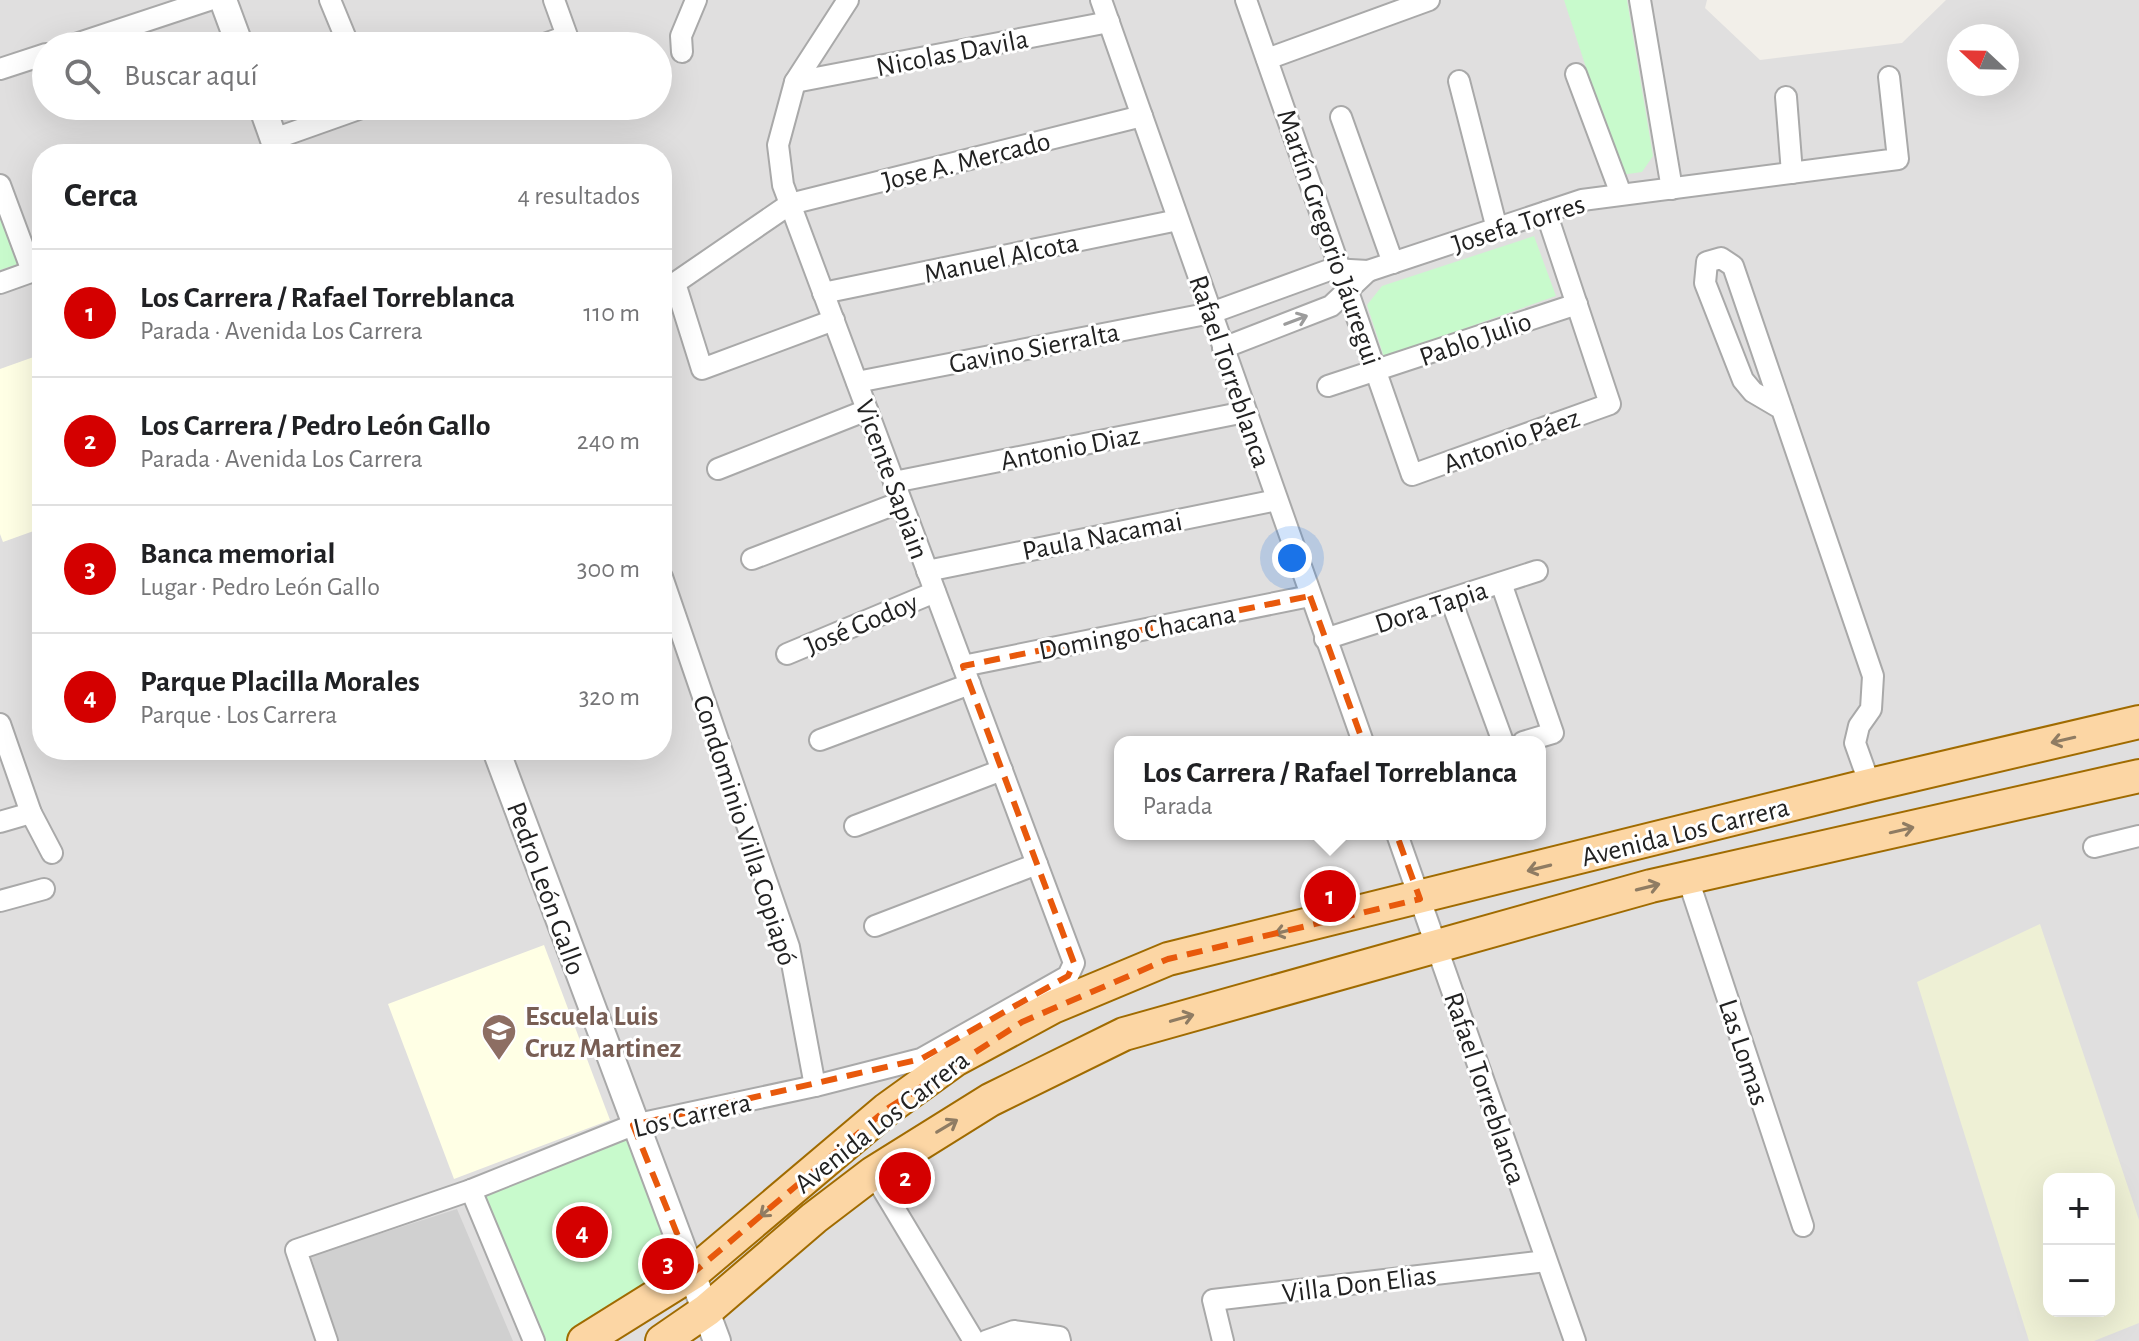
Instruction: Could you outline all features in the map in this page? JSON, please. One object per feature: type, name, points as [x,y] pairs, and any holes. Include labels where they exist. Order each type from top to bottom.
[{"type":"main road","name":"Avenida Los Carrera","points":[[584,1341],[693,1273],[887,1109],[955,1060],[1022,1022],[1168,959],[1870,785],[2139,722]]},
{"type":"main road","name":"Avenida Los Carrera","points":[[662,1341],[707,1310],[814,1218],[873,1173],[990,1100],[1124,1034],[1436,945],[1688,879],[2139,776]]},
{"type":"street","points":[[112,32],[209,0]]},
{"type":"street","points":[[223,0],[235,32]]},
{"type":"street","points":[[330,0],[343,32]]},
{"type":"street","points":[[554,0],[566,32]]},
{"type":"street","points":[[682,52],[681,36],[696,0]]},
{"type":"street","name":"Vicente Sapiain","points":[[848,0],[795,82],[778,145],[790,204],[1074,963]]},
{"type":"street","name":"Rafael Torreblanca","points":[[1101,0],[1361,736]]},
{"type":"street","name":"Martín Gregorio Jáuregui","points":[[1246,0],[1412,475]]},
{"type":"street","points":[[1267,59],[1429,0]]},
{"type":"street","points":[[1640,0],[1672,189]]},
{"type":"street","name":"Nicolas Davila","points":[[795,82],[1109,22]]},
{"type":"street","points":[[0,69],[32,59]]},
{"type":"street","points":[[1576,74],[1621,194]]},
{"type":"street","name":"Josefa Torres","points":[[1223,348],[1331,306],[1345,280],[1582,200],[1898,159],[1889,77]]},
{"type":"street","points":[[1459,81],[1497,229]]},
{"type":"street","points":[[1786,97],[1792,173]]},
{"type":"street","name":"Jose A. Mercado","points":[[790,204],[1142,116]]},
{"type":"street","points":[[1341,117],[1393,263]]},
{"type":"street","points":[[267,120],[275,144]]},
{"type":"street","points":[[281,144],[335,120]]},
{"type":"street","points":[[0,185],[32,258]]},
{"type":"street","points":[[790,204],[675,283],[702,369],[834,320]]},
{"type":"street","points":[[1546,212],[1577,304]]},
{"type":"street","name":"Manuel Alcota","points":[[823,293],[1178,220]]},
{"type":"street","points":[[1782,409],[1753,392],[1743,380],[1705,283],[1707,262],[1721,258],[1733,266],[1782,409],[1873,676],[1871,709],[1859,726],[1855,743],[1870,785]]},
{"type":"street","points":[[1211,313],[1332,269],[1345,280]]},
{"type":"street","points":[[0,283],[32,271]]},
{"type":"street","name":"Pablo Julio","points":[[1328,386],[1577,304]]},
{"type":"street","name":"Antonio Páez","points":[[1412,475],[1610,404],[1577,304]]},
{"type":"street","name":"Gavino Sierralta","points":[[857,382],[1211,313]]},
{"type":"street","points":[[718,469],[867,410]]},
{"type":"street","name":"Antonio Diaz","points":[[894,482],[1245,412]]},
{"type":"street","name":"Paula Nacamai","points":[[927,571],[1277,500]]},
{"type":"street","points":[[752,559],[901,502]]},
{"type":"street","name":"Dora Tapia","points":[[1325,639],[1537,571]]},
{"type":"street","points":[[1501,583],[1553,733],[1543,736]]},
{"type":"street","name":"José Godoy","points":[[787,654],[935,592]]},
{"type":"street","name":"Domingo Chacana","points":[[820,740],[966,675],[1310,596]]},
{"type":"street","points":[[1451,600],[1501,736]]},
{"type":"street","name":"Condominio Villa Copiapó","points":[[672,606],[789,947],[815,1086]]},
{"type":"street","points":[[0,724],[31,813],[52,853]]},
{"type":"street","name":"Pedro León Gallo","points":[[500,760],[633,1125],[717,1341]]},
{"type":"street","points":[[855,826],[1002,770]]},
{"type":"street","points":[[0,822],[31,813]]},
{"type":"street","points":[[2094,847],[2139,836]]},
{"type":"street","name":"Rafael Torreblanca","points":[[1399,840],[1575,1341]]},
{"type":"street","points":[[875,926],[1037,864]]},
{"type":"street","name":"Las Lomas","points":[[1688,879],[1803,1226]]},
{"type":"street","points":[[0,901],[44,889]]},
{"type":"street","name":"Los Carrera","points":[[327,1341],[296,1250],[471,1190],[633,1125],[815,1086],[921,1059],[1068,976],[1074,963]]},
{"type":"street","points":[[873,1173],[974,1341]]},
{"type":"street","points":[[471,1190],[534,1341]]},
{"type":"street","name":"Villa Don Elias","points":[[1223,1341],[1213,1300],[1546,1261]]},
{"type":"street","points":[[986,1341],[1014,1331],[1059,1337],[1060,1341]]},
{"type":"highlighted area","points":[[1310,596],[1420,899],[1168,959],[1022,1022],[887,1109],[693,1273],[633,1125],[921,1059],[1068,976],[1074,963],[963,666]]},
{"type":"shaded area","points":[[0,0],[1707,0],[1705,8],[1760,60],[1902,43],[1946,0],[2139,0],[2139,1341],[0,1341]]},
{"type":"shaded area","points":[[32,358],[32,532],[3,542],[0,534],[0,369]]},
{"type":"shaded area","points":[[2040,924],[2139,1220],[2139,1323],[2094,1341],[2029,1341],[1917,982]]},
{"type":"shaded area","name":"Escuela Luis Cruz Martinez","points":[[544,945],[610,1120],[454,1179],[388,1004]]},
{"type":"shaded area","points":[[457,1209],[513,1341],[337,1341],[311,1256]]},
{"type":"green space","points":[[1564,0],[1627,0],[1653,156],[1642,172],[1621,175]]},
{"type":"green space","points":[[0,213],[18,264],[0,270]]},
{"type":"green space","points":[[1534,236],[1556,296],[1384,357],[1367,305],[1382,286]]},
{"type":"green space","points":[[625,1134],[686,1271],[574,1341],[540,1341],[478,1193]]},
{"type":"place","name":"Los Carrera / Rafael Torreblanca","points":[[1330,896]]},
{"type":"place","name":"Escuela Luis Cruz Martinez","points":[[499,1062]]},
{"type":"place","name":"Los Carrera / Pedro León Gallo","points":[[905,1178]]},
{"type":"place","name":"Parque Placilla Morales","points":[[582,1232]]},
{"type":"place","name":"Banca memorial","points":[[668,1264]]}]
